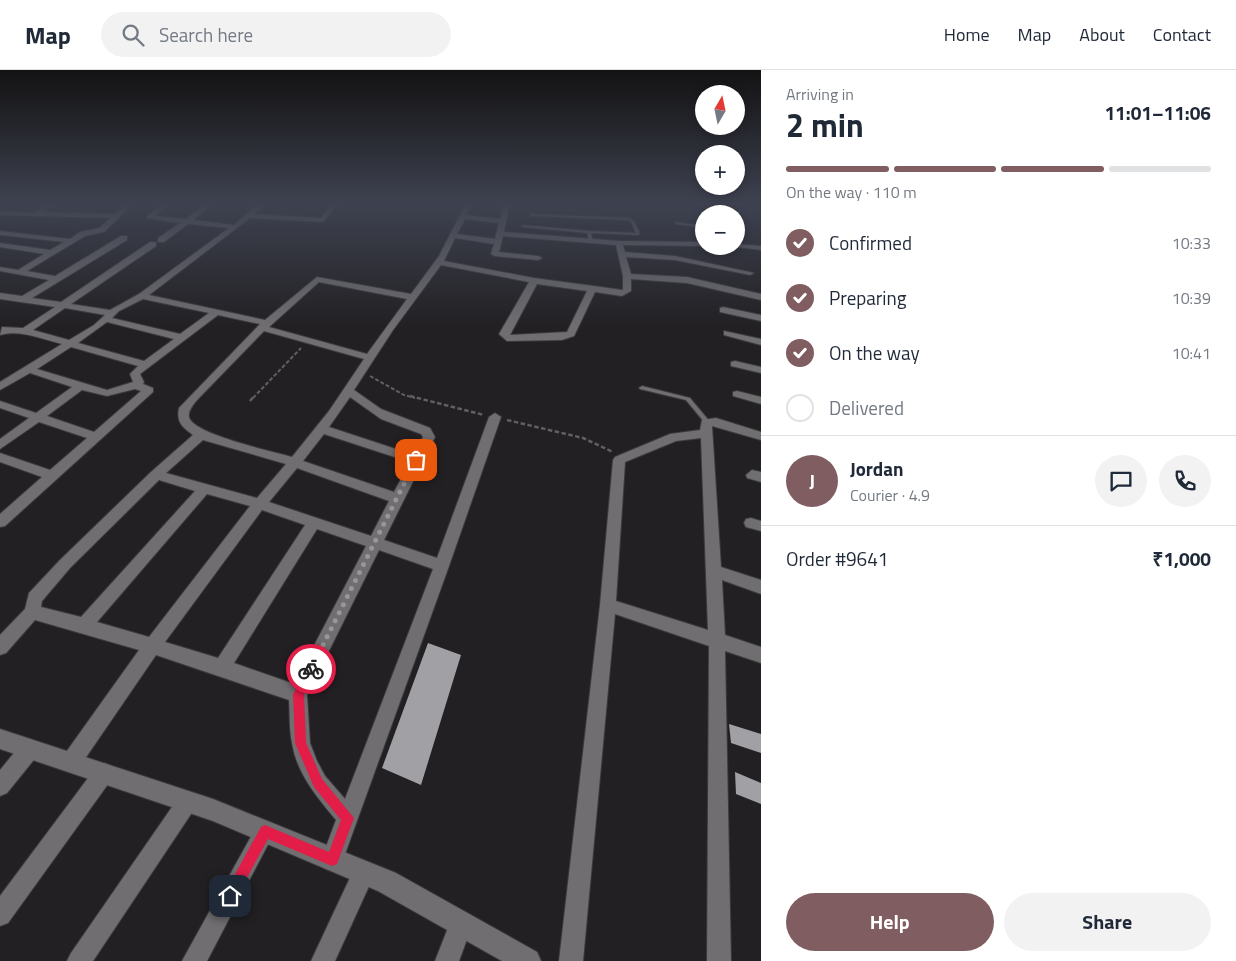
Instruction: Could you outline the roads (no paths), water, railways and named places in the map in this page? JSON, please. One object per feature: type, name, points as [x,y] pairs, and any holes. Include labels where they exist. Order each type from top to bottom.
[{"type":"street","points":[[20,272],[65,245]]},
{"type":"street","points":[[24,299],[113,245]]},
{"type":"street","points":[[25,331],[153,245]]},
{"type":"street","points":[[0,387],[72,342],[128,301],[142,296],[212,245]]},
{"type":"street","points":[[71,762],[150,645],[259,504],[296,463],[350,391],[392,322],[441,259],[449,245]]},
{"type":"street","points":[[496,245],[494,252],[497,255],[538,258]]},
{"type":"street","points":[[441,259],[534,281],[625,293],[627,276],[619,245]]},
{"type":"street","points":[[0,246],[52,253]]},
{"type":"street","points":[[745,247],[761,248]]},
{"type":"street","points":[[622,254],[675,258],[750,273]]},
{"type":"street","points":[[0,269],[57,279]]},
{"type":"street","points":[[627,276],[687,280],[761,297]]},
{"type":"street","points":[[398,499],[296,463],[200,435],[187,425],[183,417],[185,408],[193,398],[265,326],[317,279],[412,297]]},
{"type":"street","points":[[534,281],[504,334],[507,338],[554,337],[571,334],[592,289]]},
{"type":"street","points":[[0,296],[108,316],[182,338]]},
{"type":"street","points":[[142,296],[216,312],[265,326],[307,341],[371,358]]},
{"type":"street","points":[[723,310],[761,318]]},
{"type":"street","points":[[136,385],[138,382],[135,373],[216,312]]},
{"type":"street","points":[[2,330],[25,331],[72,342],[147,365]]},
{"type":"street","points":[[727,333],[761,342]]},
{"type":"street","points":[[735,364],[761,370]]},
{"type":"street","points":[[0,522],[149,390],[136,385],[107,393],[28,369]]},
{"type":"street","points":[[0,445],[80,386]]},
{"type":"street","points":[[348,818],[318,783],[309,766],[301,743],[298,694],[429,437],[426,431],[393,422],[380,415],[365,406],[350,391]]},
{"type":"street","points":[[737,394],[761,400]]},
{"type":"street","points":[[0,404],[96,437]]},
{"type":"street","points":[[332,860],[442,566],[495,417]]},
{"type":"street","points":[[571,961],[608,605],[619,460],[716,422],[761,436]]},
{"type":"street","points":[[707,427],[717,640],[719,961]]},
{"type":"street","points":[[322,429],[416,460]]},
{"type":"street","points":[[0,647],[32,612],[34,598],[65,564],[200,435]]},
{"type":"street","points":[[0,457],[53,476]]},
{"type":"street","points":[[156,475],[259,504],[442,566]]},
{"type":"street","points":[[84,625],[204,488]]},
{"type":"street","points":[[222,667],[314,523]]},
{"type":"street","points":[[713,571],[761,586]]},
{"type":"street","points":[[608,605],[761,655]]},
{"type":"street","points":[[32,612],[84,625],[222,667],[298,694]]},
{"type":"street","points":[[0,738],[188,801],[387,882],[528,961]]},
{"type":"street","points":[[0,786],[30,748]]},
{"type":"street","points":[[0,915],[104,773]]},
{"type":"street","points":[[79,961],[188,801]]},
{"type":"street","points":[[194,961],[265,831]]},
{"type":"street","points":[[323,961],[364,873]]},
{"type":"street","points":[[447,961],[461,923]]},
{"type":"lane","points":[[642,388],[688,399],[707,427]]}]
